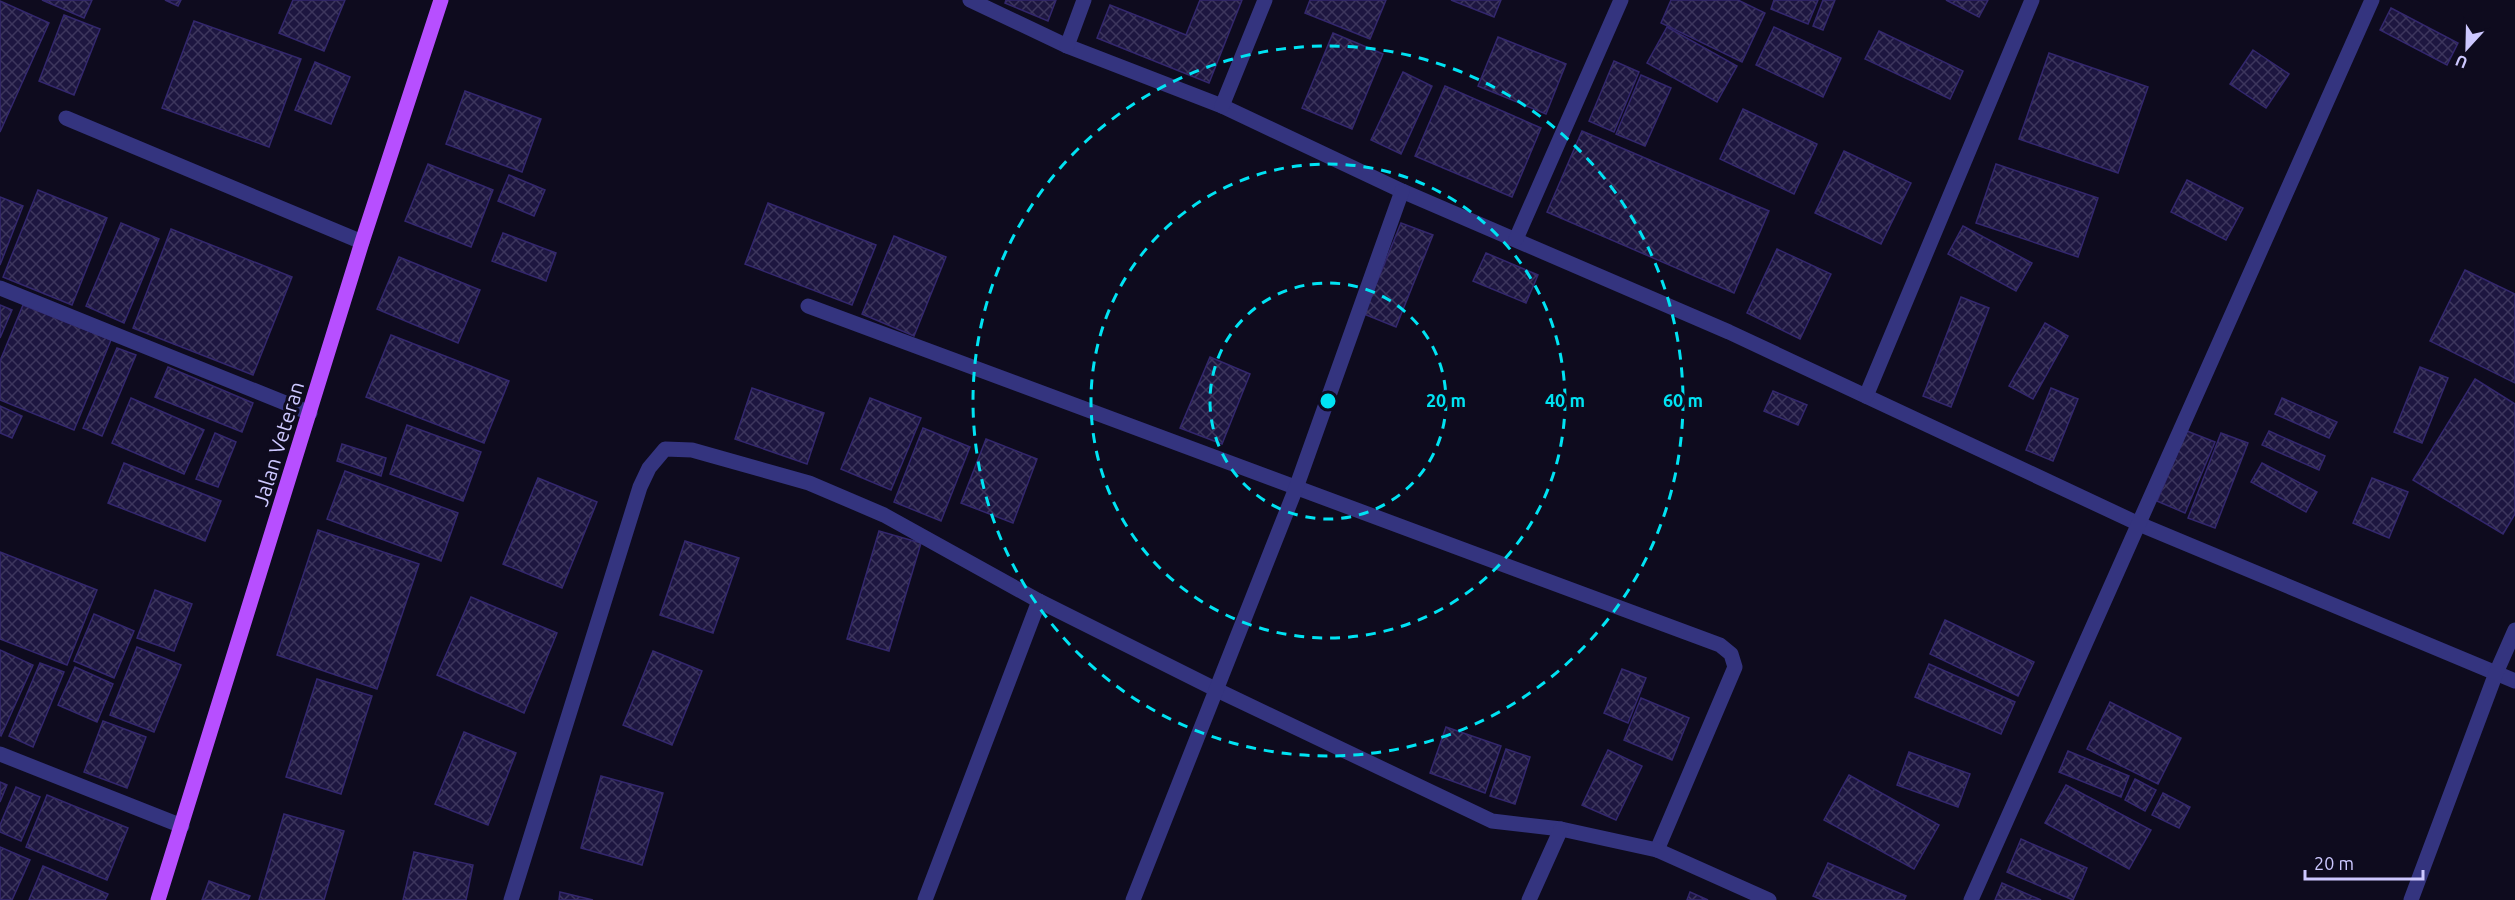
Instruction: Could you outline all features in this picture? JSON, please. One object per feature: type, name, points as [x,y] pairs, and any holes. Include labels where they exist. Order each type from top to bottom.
[{"type":"main road","name":"Jalan Veteran","points":[[158,900],[362,242],[441,0]]},
{"type":"street","points":[[1067,46],[1084,0]]},
{"type":"street","points":[[1222,106],[1265,0]]},
{"type":"street","points":[[1516,239],[1621,0]]},
{"type":"street","points":[[1866,396],[2032,0]]},
{"type":"street","points":[[1971,900],[2372,0]]},
{"type":"street","points":[[977,1],[1067,46],[1222,106],[1401,191],[1729,332],[2139,524],[2515,681]]},
{"type":"street","points":[[66,118],[362,242]]},
{"type":"street","points":[[1133,900],[1296,488],[1401,191]]},
{"type":"street","points":[[0,288],[310,413]]},
{"type":"street","points":[[808,306],[1720,645],[1731,654],[1735,667],[1657,850]]},
{"type":"street","points":[[511,900],[640,487],[649,468],[665,449],[692,450],[809,483],[884,515],[1039,600],[1217,690],[1492,821],[1561,829],[1657,850],[1769,900]]},
{"type":"street","points":[[925,900],[1039,600]]},
{"type":"street","points":[[2411,900],[2496,673],[2515,630]]},
{"type":"street","points":[[0,754],[182,826]]},
{"type":"street","points":[[1529,900],[1561,829]]},
{"type":"building","points":[[42,0],[92,0],[84,18]]},
{"type":"building","points":[[165,0],[181,0],[178,6]]},
{"type":"building","points":[[293,0],[345,0],[324,51],[279,33]]},
{"type":"building","points":[[1006,0],[1056,0],[1048,21],[1005,3]]},
{"type":"building","points":[[1200,0],[1242,0],[1209,83],[1097,38],[1110,5],[1186,35]]},
{"type":"building","points":[[1310,0],[1386,0],[1370,39],[1305,13]]},
{"type":"building","points":[[1451,0],[1501,0],[1494,17]]},
{"type":"building","points":[[1671,0],[1738,0],[1765,13],[1742,62],[1661,23]]},
{"type":"building","points":[[1774,0],[1818,0],[1808,24],[1771,9]]},
{"type":"building","points":[[1823,0],[1835,0],[1823,30],[1813,26]]},
{"type":"building","points":[[1946,0],[1988,0],[1979,17]]},
{"type":"building","points":[[0,1],[49,23],[0,132]]},
{"type":"building","points":[[2391,8],[2458,43],[2447,65],[2380,30]]},
{"type":"building","points":[[64,15],[100,29],[74,95],[39,81]]},
{"type":"building","points":[[194,21],[301,59],[269,147],[162,108]]},
{"type":"building","points":[[1667,27],[1737,66],[1717,102],[1647,63]]},
{"type":"building","points":[[1774,27],[1841,58],[1823,97],[1756,65]]},
{"type":"building","points":[[1879,31],[1963,71],[1950,99],[1865,59]]},
{"type":"building","points":[[1333,33],[1383,54],[1352,129],[1302,108]]},
{"type":"building","points":[[1498,37],[1566,64],[1546,114],[1478,86]]},
{"type":"building","points":[[2253,50],[2289,74],[2266,108],[2230,84]]},
{"type":"building","points":[[2049,53],[2148,87],[2118,173],[2019,139]]},
{"type":"building","points":[[1614,61],[1639,72],[1614,132],[1589,121]]},
{"type":"building","points":[[315,62],[350,77],[331,124],[295,110]]},
{"type":"building","points":[[1403,72],[1432,86],[1401,154],[1371,140]]},
{"type":"building","points":[[1641,75],[1671,88],[1645,146],[1616,134]]},
{"type":"building","points":[[1445,86],[1541,128],[1512,197],[1415,156]]},
{"type":"building","points":[[465,91],[541,119],[522,172],[446,144]]},
{"type":"building","points":[[1743,109],[1817,144],[1794,194],[1720,159]]},
{"type":"building","points":[[1582,131],[1769,211],[1734,293],[1547,212]]},
{"type":"building","points":[[1844,151],[1911,183],[1881,244],[1815,213]]},
{"type":"building","points":[[428,164],[493,190],[471,247],[405,221]]},
{"type":"building","points":[[1996,164],[2098,198],[2078,257],[1976,223]]},
{"type":"building","points":[[509,175],[545,190],[534,216],[498,201]]},
{"type":"building","points":[[2187,180],[2243,208],[2226,240],[2171,212]]},
{"type":"building","points":[[38,190],[107,218],[72,305],[3,277]]},
{"type":"building","points":[[0,197],[23,206],[0,265]]},
{"type":"building","points":[[768,203],[876,245],[852,305],[745,264]]},
{"type":"building","points":[[121,223],[159,239],[124,323],[86,306]]},
{"type":"building","points":[[1401,223],[1433,235],[1396,327],[1364,314]]},
{"type":"building","points":[[1963,226],[2032,263],[2016,291],[1948,254]]},
{"type":"building","points":[[171,229],[292,277],[253,375],[133,328]]},
{"type":"building","points":[[503,233],[556,253],[546,281],[492,261]]},
{"type":"building","points":[[894,236],[946,257],[914,336],[862,314]]},
{"type":"building","points":[[1777,249],[1831,274],[1800,339],[1747,313]]},
{"type":"building","points":[[1486,253],[1538,275],[1526,303],[1473,281]]},
{"type":"building","points":[[399,257],[480,290],[458,343],[377,309]]},
{"type":"building","points":[[2465,270],[2515,294],[2515,383],[2430,341]]},
{"type":"building","points":[[1961,297],[1989,308],[1951,407],[1923,396]]},
{"type":"building","points":[[0,305],[12,310],[0,338]]},
{"type":"building","points":[[23,305],[111,340],[74,430],[0,400],[0,361]]},
{"type":"building","points":[[2045,323],[2068,336],[2033,399],[2009,386]]},
{"type":"building","points":[[391,335],[509,381],[484,443],[366,397]]},
{"type":"building","points":[[117,348],[136,355],[102,436],[83,428]]},
{"type":"building","points":[[1210,357],[1250,374],[1222,444],[1180,428]]},
{"type":"building","points":[[168,367],[253,403],[242,432],[155,397]]},
{"type":"building","points":[[2420,367],[2448,378],[2422,443],[2394,432]]},
{"type":"building","points":[[2475,379],[2515,404],[2515,514],[2503,534],[2413,480]]},
{"type":"building","points":[[752,388],[824,413],[807,464],[735,439]]},
{"type":"building","points":[[2051,388],[2078,399],[2053,461],[2026,450]]},
{"type":"building","points":[[1773,391],[1807,405],[1798,425],[1764,411]]},
{"type":"building","points":[[131,398],[204,430],[184,474],[112,443]]},
{"type":"building","points":[[870,398],[921,418],[891,490],[841,469]]},
{"type":"building","points":[[2282,398],[2337,422],[2329,438],[2275,414]]},
{"type":"building","points":[[0,406],[22,416],[12,438],[0,433]]},
{"type":"building","points":[[407,425],[481,452],[463,501],[390,474]]},
{"type":"building","points":[[923,428],[970,447],[941,521],[894,502]]},
{"type":"building","points":[[2187,431],[2215,442],[2185,513],[2157,501]]},
{"type":"building","points":[[2269,431],[2325,456],[2319,470],[2262,445]]},
{"type":"building","points":[[215,433],[236,442],[218,487],[196,479]]},
{"type":"building","points":[[2221,433],[2248,443],[2215,528],[2188,518]]},
{"type":"building","points":[[986,439],[1037,459],[1013,523],[961,503]]},
{"type":"building","points":[[342,444],[386,458],[381,476],[337,461]]},
{"type":"building","points":[[124,463],[221,501],[205,541],[108,503]]},
{"type":"building","points":[[2262,463],[2317,492],[2306,512],[2251,482]]},
{"type":"building","points":[[345,471],[458,513],[441,561],[327,519]]},
{"type":"building","points":[[538,478],[597,502],[562,588],[503,564]]},
{"type":"building","points":[[2372,478],[2408,492],[2389,538],[2353,523]]},
{"type":"building","points":[[318,530],[419,564],[377,689],[277,655]]},
{"type":"building","points":[[879,531],[921,543],[889,651],[847,639]]},
{"type":"building","points":[[685,541],[739,558],[713,633],[660,615]]},
{"type":"building","points":[[0,552],[97,590],[67,665],[0,639]]},
{"type":"building","points":[[155,590],[192,604],[174,651],[137,638]]},
{"type":"building","points":[[471,597],[557,633],[524,713],[437,675]]},
{"type":"building","points":[[94,614],[134,631],[114,678],[74,661]]},
{"type":"building","points":[[1945,620],[2034,662],[2018,696],[1930,654]]},
{"type":"building","points":[[137,647],[181,665],[154,732],[110,715]]},
{"type":"building","points":[[0,650],[33,665],[1,736],[0,735]]},
{"type":"building","points":[[653,651],[702,671],[672,745],[623,725]]},
{"type":"building","points":[[40,663],[64,672],[33,747],[9,736]]},
{"type":"building","points":[[1929,664],[2015,702],[2001,734],[1915,697]]},
{"type":"building","points":[[75,667],[113,684],[97,722],[58,705]]},
{"type":"building","points":[[1622,669],[1646,678],[1628,723],[1604,713]]},
{"type":"building","points":[[317,679],[372,696],[341,794],[286,777]]},
{"type":"building","points":[[1641,698],[1689,718],[1672,760],[1624,740]]},
{"type":"building","points":[[2110,702],[2181,738],[2158,784],[2087,749]]},
{"type":"building","points":[[103,721],[146,737],[127,788],[84,772]]},
{"type":"building","points":[[1446,727],[1501,746],[1485,793],[1430,773]]},
{"type":"building","points":[[464,732],[516,753],[488,825],[435,804]]},
{"type":"building","points":[[1506,749],[1530,757],[1515,804],[1490,796]]},
{"type":"building","points":[[1608,750],[1642,766],[1616,820],[1582,805]]},
{"type":"building","points":[[2068,751],[2129,776],[2121,797],[2059,772]]},
{"type":"building","points":[[1909,752],[1970,774],[1958,807],[1897,785]]},
{"type":"building","points":[[1849,775],[1939,825],[1914,869],[1824,820]]},
{"type":"building","points":[[601,776],[663,793],[642,865],[581,848]]},
{"type":"building","points":[[2135,779],[2156,790],[2145,811],[2125,800]]},
{"type":"building","points":[[0,782],[7,785],[0,802]]},
{"type":"building","points":[[2066,785],[2151,830],[2129,869],[2045,823]]},
{"type":"building","points":[[16,787],[40,797],[21,841],[0,832],[0,825]]},
{"type":"building","points":[[2163,793],[2190,807],[2179,828],[2152,815]]},
{"type":"building","points":[[47,795],[128,828],[107,880],[26,847]]},
{"type":"building","points":[[284,814],[344,831],[324,900],[259,900]]},
{"type":"building","points":[[2021,839],[2087,868],[2073,900],[2007,872]]},
{"type":"building","points":[[0,847],[30,860],[12,900],[0,900]]},
{"type":"building","points":[[414,852],[473,865],[466,900],[403,900]]},
{"type":"building","points":[[1828,863],[1906,896],[1904,900],[1822,900],[1813,896]]},
{"type":"building","points":[[43,866],[108,894],[105,900],[29,900]]},
{"type":"building","points":[[209,881],[250,896],[248,900],[202,900]]},
{"type":"building","points":[[2002,883],[2041,900],[1995,900]]},
{"type":"building","points":[[560,892],[593,900],[559,900]]},
{"type":"building","points":[[1690,892],[1708,900],[1687,900]]}]
